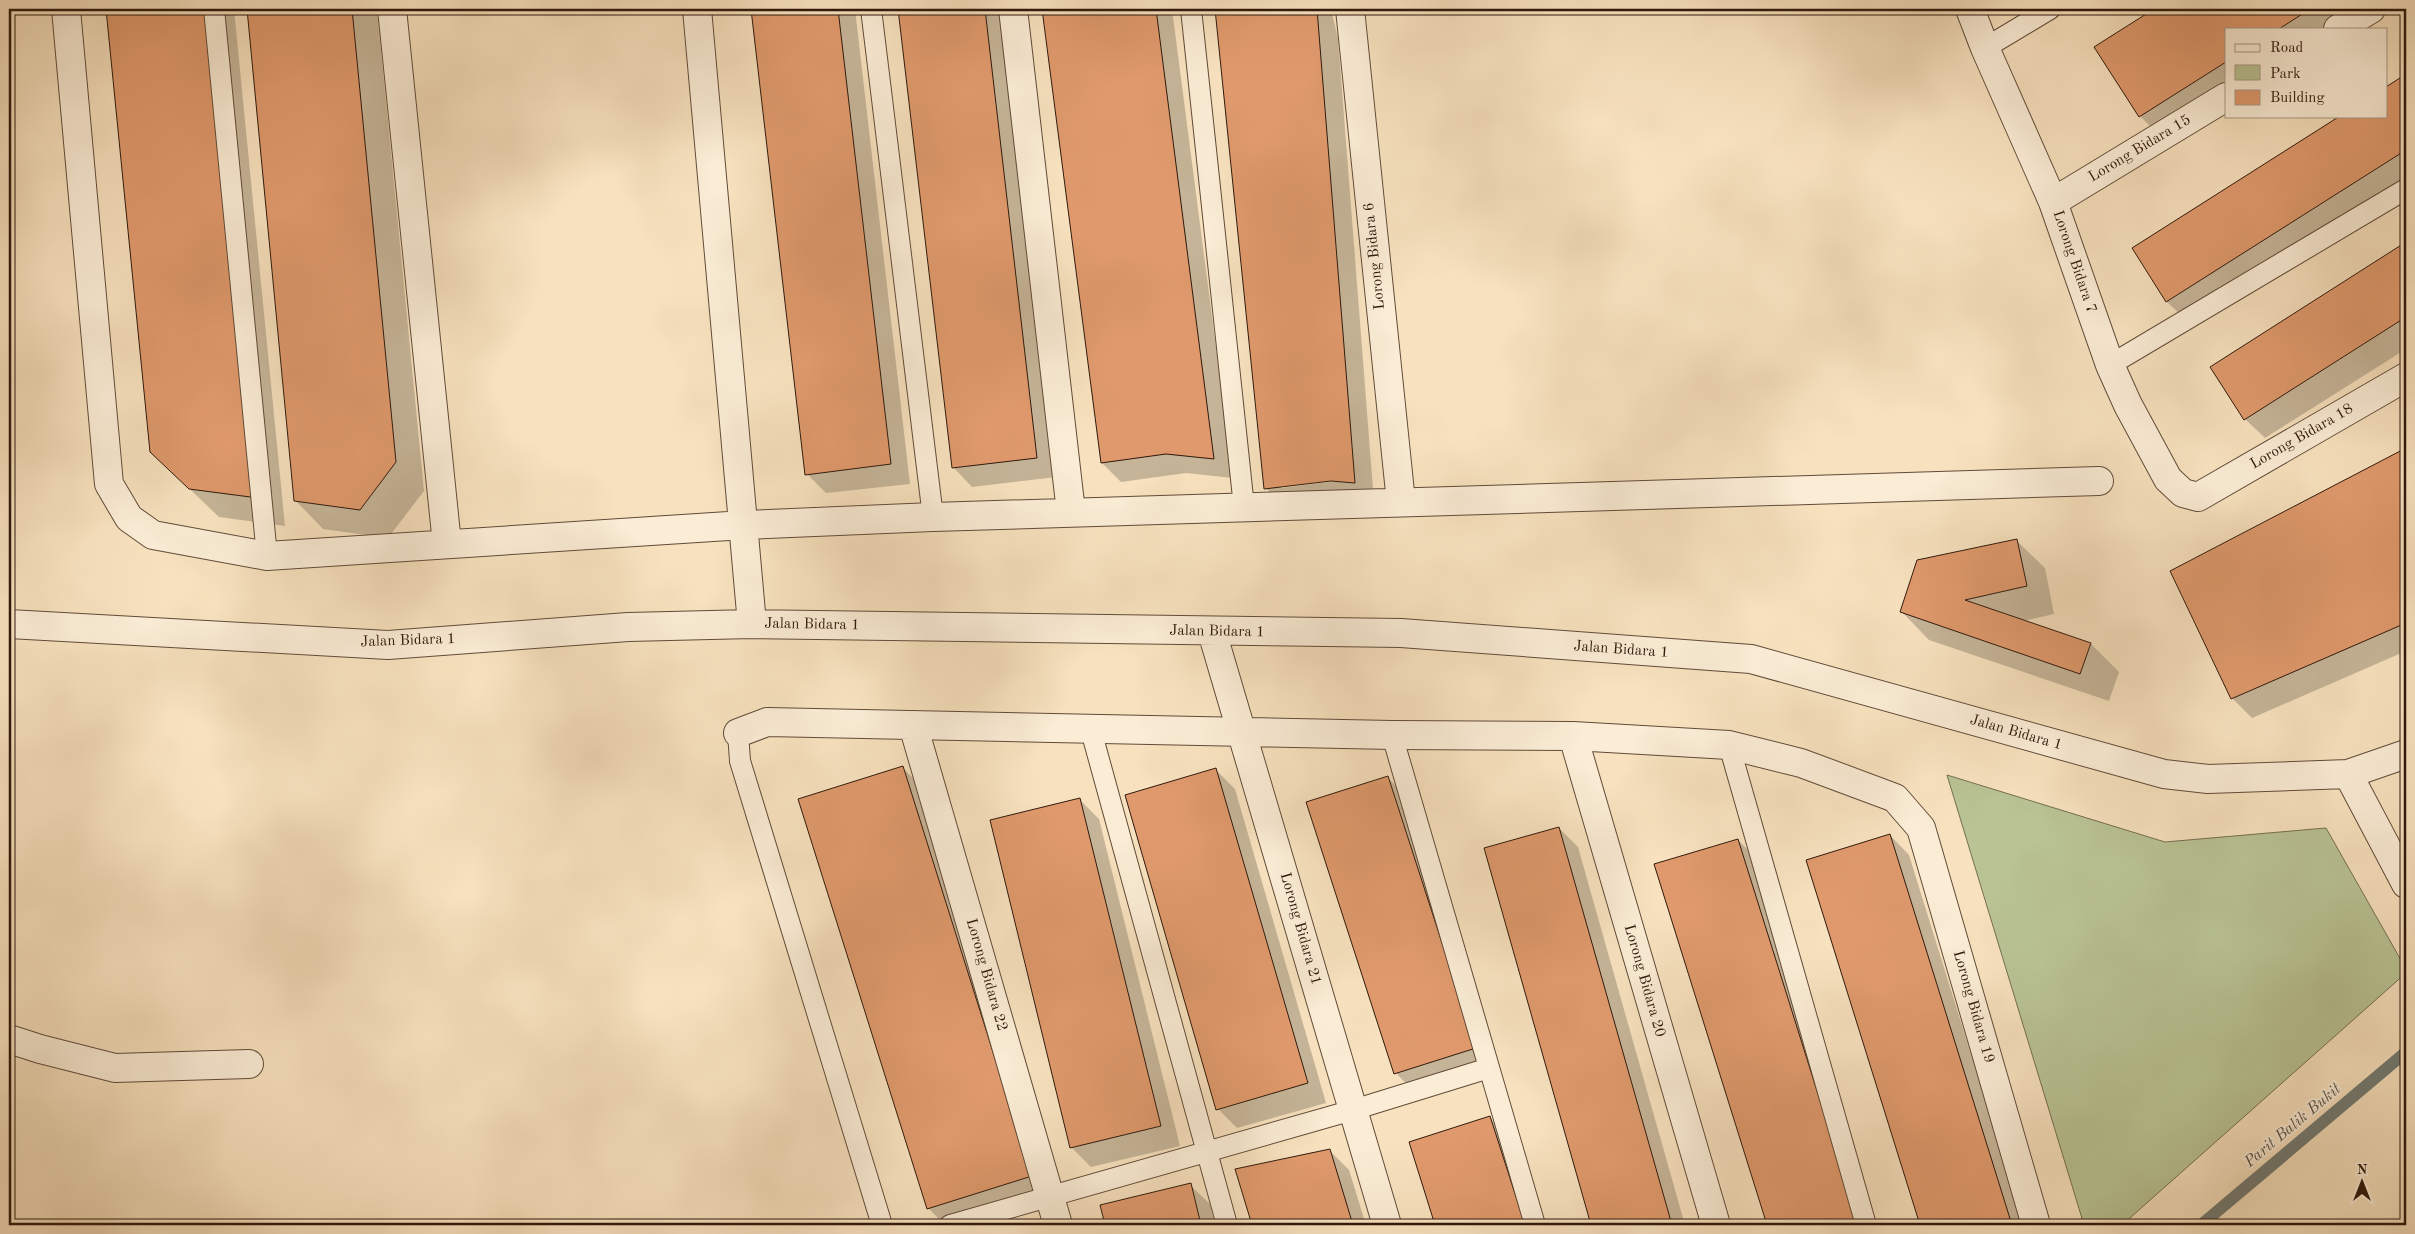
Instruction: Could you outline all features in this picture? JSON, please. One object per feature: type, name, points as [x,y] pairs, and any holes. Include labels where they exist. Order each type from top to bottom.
[{"type":"street","points":[[66,9],[109,484],[129,518],[153,535],[267,556],[744,525],[933,517],[2099,481]]},
{"type":"street","points":[[392,9],[446,544]]},
{"type":"street","points":[[697,9],[752,624]]},
{"type":"street","points":[[1013,9],[1071,512]]},
{"type":"street","name":"Lorong Bidara 6","points":[[1350,9],[1401,502]]},
{"type":"street","name":"Lorong Bidara 7","points":[[1970,9],[1985,48],[2053,202],[2110,364],[2141,431],[2168,479],[2183,493],[2198,497]]},
{"type":"street","points":[[2340,28],[2371,9]]},
{"type":"street","name":"Lorong Bidara 15","points":[[2053,202],[2225,97]]},
{"type":"street","name":"Lorong Bidara 18","points":[[2198,497],[2406,377]]},
{"type":"street","name":"Jalan Bidara 1","points":[[9,624],[388,645],[628,627],[752,624],[1212,632],[1401,633],[1751,659],[2164,774],[2208,779],[2348,774],[2406,754]]},
{"type":"street","name":"Lorong Bidara 21","points":[[1212,632],[1387,1225]]},
{"type":"street","points":[[738,733],[767,722],[1090,727],[1392,735],[1573,736],[1729,745]]},
{"type":"street","name":"Lorong Bidara 22","points":[[913,724],[1058,1225]]},
{"type":"street","name":"Lorong Bidara 20","points":[[1573,736],[1716,1225]]},
{"type":"street","name":"Lorong Bidara 19","points":[[1729,745],[1801,763],[1895,798],[1921,828],[2036,1225]]},
{"type":"street","points":[[2348,774],[2406,884]]},
{"type":"street","points":[[9,1039],[40,1050],[115,1068],[249,1064]]},
{"type":"lane","points":[[214,9],[267,556]]},
{"type":"lane","points":[[871,9],[933,517]]},
{"type":"lane","points":[[1191,9],[1244,507]]},
{"type":"lane","points":[[1985,48],[2050,9]]},
{"type":"lane","points":[[2110,364],[2406,189]]},
{"type":"lane","points":[[1090,727],[1227,1225]]},
{"type":"lane","points":[[738,733],[740,761],[882,1225]]},
{"type":"lane","points":[[1392,735],[1535,1225]]},
{"type":"lane","points":[[1729,745],[1866,1225]]},
{"type":"lane","points":[[950,1225],[1353,1110],[1489,1068]]},
{"type":"green space","points":[[1947,775],[2165,842],[2326,828],[2406,969],[2406,973],[2122,1225],[2084,1225]]},
{"type":"building","points":[[106,9],[209,9],[258,498],[189,489],[150,452]]},
{"type":"building","points":[[247,9],[352,9],[396,462],[360,510],[294,501]]},
{"type":"building","points":[[751,9],[838,9],[891,464],[805,475]]},
{"type":"building","points":[[898,9],[985,9],[1037,458],[952,468]]},
{"type":"building","points":[[1042,9],[1156,9],[1214,459],[1166,454],[1101,463]]},
{"type":"building","points":[[1215,9],[1317,9],[1355,483],[1331,481],[1264,489]]},
{"type":"building","points":[[2154,9],[2310,9],[2281,28],[2225,28],[2225,63],[2139,117],[2094,47]]},
{"type":"building","points":[[2406,74],[2406,150],[2166,302],[2132,248],[2337,118],[2388,118],[2388,86]]},
{"type":"building","points":[[2406,242],[2406,317],[2244,420],[2210,367]]},
{"type":"building","points":[[2406,448],[2406,623],[2231,699],[2170,571]]},
{"type":"building","points":[[2017,539],[2027,586],[1965,600],[2091,643],[2080,674],[1900,612],[1917,560]]},
{"type":"building","points":[[903,766],[1032,1176],[927,1209],[798,799]]},
{"type":"building","points":[[1216,768],[1308,1083],[1216,1110],[1125,795]]},
{"type":"building","points":[[1388,776],[1476,1048],[1394,1074],[1306,802]]},
{"type":"building","points":[[1080,798],[1161,1126],[1070,1148],[990,820]]},
{"type":"building","points":[[1559,827],[1672,1225],[1591,1225],[1484,848]]},
{"type":"building","points":[[1890,834],[2012,1225],[1920,1225],[1806,860]]},
{"type":"building","points":[[1738,839],[1859,1225],[1767,1225],[1654,864]]},
{"type":"building","points":[[1490,1116],[1525,1225],[1435,1225],[1409,1142]]},
{"type":"building","points":[[1330,1149],[1353,1225],[1252,1225],[1235,1169]]},
{"type":"building","points":[[1191,1183],[1201,1225],[1105,1225],[1100,1205]]},
{"type":"waterway","name":"Parit Balik Bukit","points":[[2201,1225],[2406,1052]]}]
